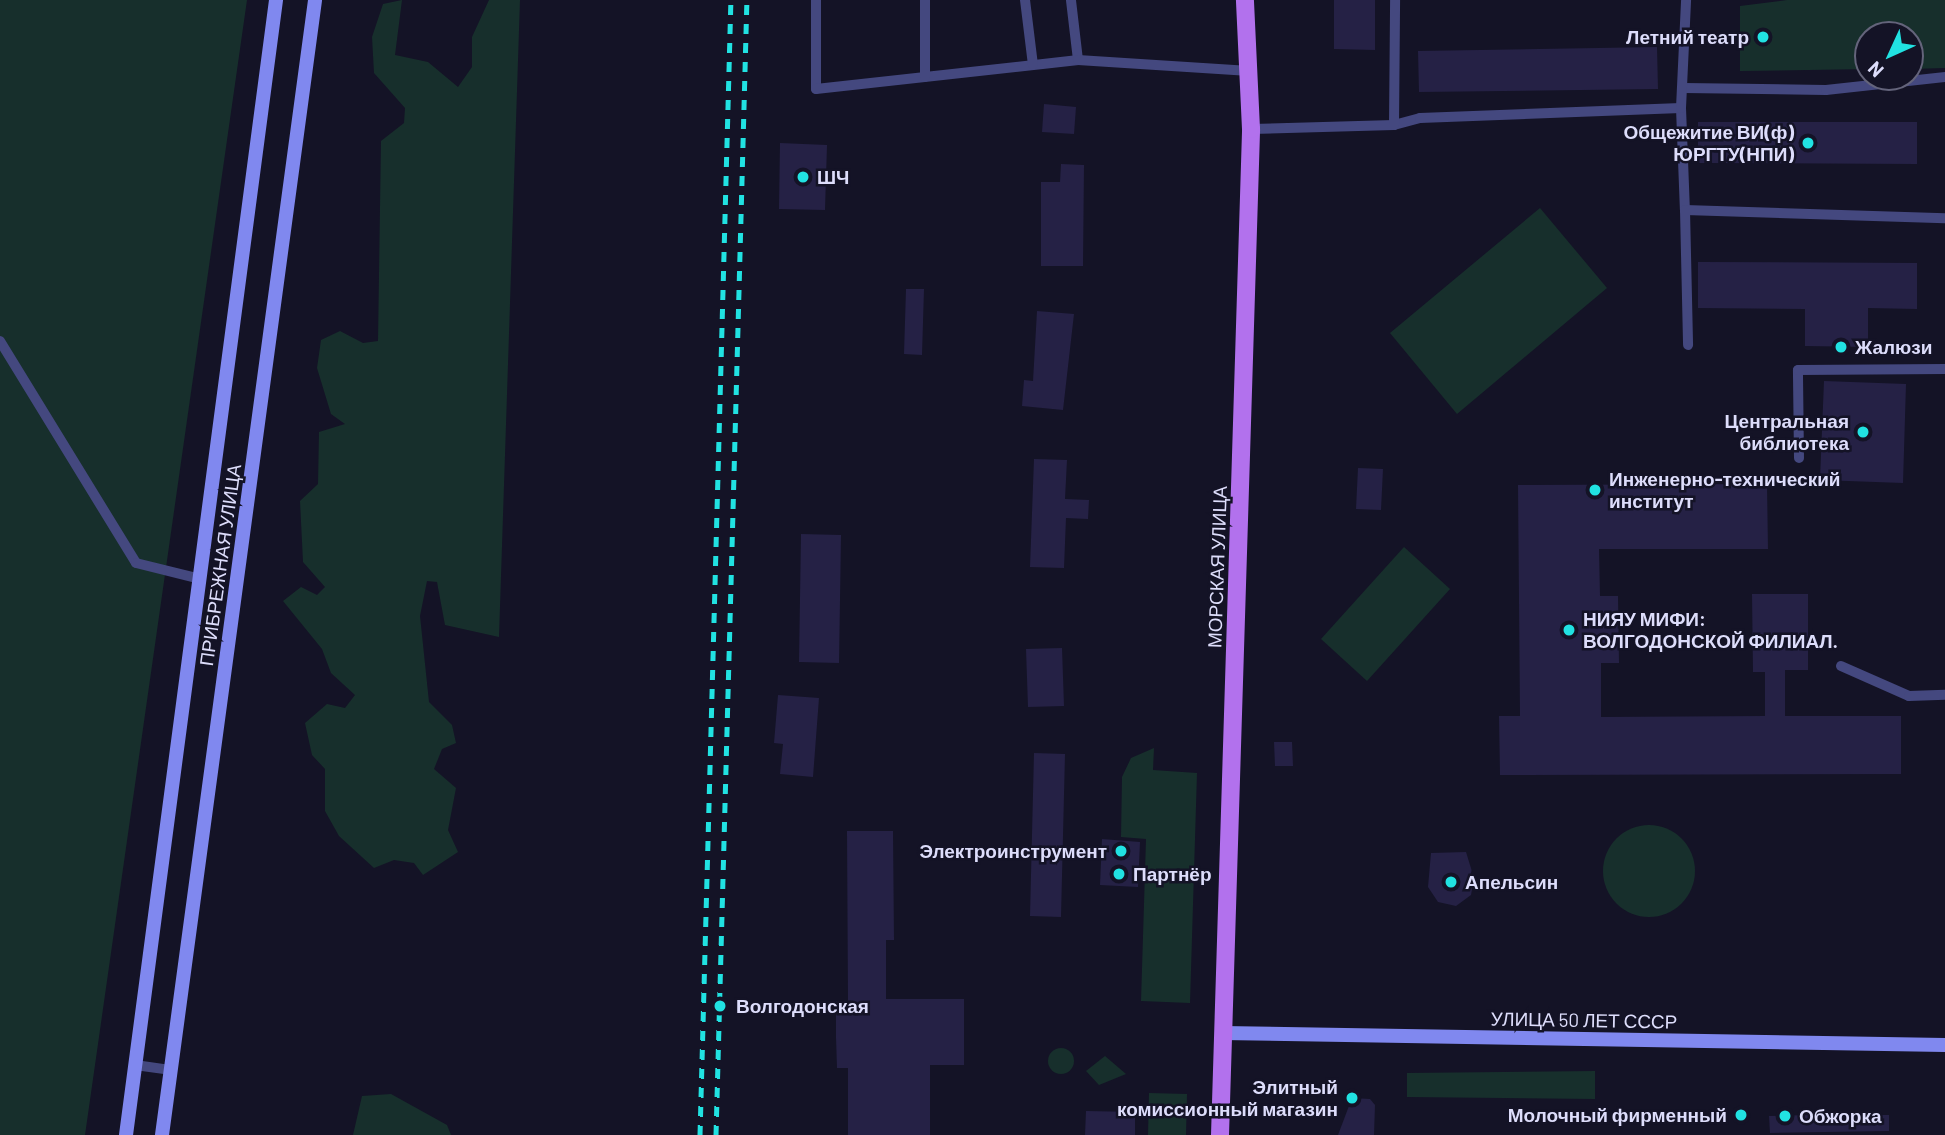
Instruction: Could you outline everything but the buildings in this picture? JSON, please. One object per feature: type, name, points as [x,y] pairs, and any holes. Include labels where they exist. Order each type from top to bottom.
[{"type":"main road","name":"ПРИБРЕЖНАЯ УЛИЦА","points":[[126,1135],[276,0]]},
{"type":"main road","name":"ПРИБРЕЖНАЯ УЛИЦА","points":[[162,1135],[315,0]]},
{"type":"main road","name":"МОРСКАЯ УЛИЦА","points":[[1220,1135],[1251,129],[1245,0]]},
{"type":"main road","name":"УЛИЦА 50 ЛЕТ СССР","points":[[1222,1033],[1945,1045]]},
{"type":"lane","points":[[816,0],[816,89],[1077,60],[1250,71]]},
{"type":"lane","points":[[925,0],[925,77]]},
{"type":"lane","points":[[1025,0],[1033,65]]},
{"type":"lane","points":[[1070,0],[1077,60]]},
{"type":"lane","points":[[1394,125],[1395,0]]},
{"type":"lane","points":[[1686,0],[1681,108],[1688,345]]},
{"type":"lane","points":[[1684,88],[1826,90],[1945,77]]},
{"type":"lane","points":[[1251,129],[1394,125],[1420,118],[1681,108]]},
{"type":"lane","points":[[1685,209],[1945,218]]},
{"type":"lane","points":[[0,341],[136,563],[200,579]]},
{"type":"lane","points":[[1799,458],[1798,370],[1945,369]]},
{"type":"lane","points":[[1841,666],[1909,696],[1945,695]]},
{"type":"lane","points":[[135,1065],[172,1070]]},
{"type":"green space","points":[[0,0],[247,0],[85,1135],[0,1135]]},
{"type":"green space","points":[[402,0],[395,55],[428,62],[458,87],[472,67],[472,37],[489,0],[520,0],[499,637],[445,625],[437,582],[427,581],[420,616],[429,702],[452,725],[456,743],[442,749],[434,769],[456,788],[448,830],[458,852],[423,875],[414,863],[394,860],[374,868],[339,836],[325,811],[325,769],[312,755],[305,723],[327,704],[345,708],[355,695],[331,673],[322,649],[283,601],[301,587],[317,595],[325,587],[303,562],[300,501],[318,484],[319,432],[345,424],[331,414],[317,368],[321,340],[340,331],[363,343],[378,341],[381,141],[404,123],[405,108],[374,73],[372,37],[383,4]]},
{"type":"green space","points":[[1787,0],[1945,0],[1945,68],[1924,69],[1924,21],[1854,21],[1854,69],[1740,71],[1740,6]]},
{"type":"green space","points":[[1540,208],[1607,288],[1457,414],[1390,333]]},
{"type":"green space","points":[[1404,547],[1450,589],[1367,681],[1321,639]]},
{"type":"green space","points":[[1154,748],[1153,770],[1197,773],[1190,1003],[1141,1001],[1146,839],[1121,837],[1122,777],[1131,758]]},
{"type":"green space","points":[[1649,825],[1667,829],[1681,839],[1691,853],[1695,871],[1691,889],[1681,903],[1667,913],[1649,917],[1631,913],[1617,903],[1607,889],[1603,871],[1607,853],[1617,839],[1631,829]]},
{"type":"green space","points":[[1061,1048],[1070,1052],[1074,1061],[1070,1070],[1061,1074],[1052,1070],[1048,1061],[1052,1052]]},
{"type":"green space","points":[[1105,1056],[1126,1074],[1099,1085],[1086,1071]]},
{"type":"green space","points":[[1595,1071],[1595,1099],[1407,1097],[1407,1073]]},
{"type":"green space","points":[[1149,1093],[1187,1094],[1186,1135],[1148,1135]]},
{"type":"green space","points":[[391,1094],[447,1125],[451,1135],[353,1135],[362,1096]]},
{"type":"railway","points":[[700,1135],[731,0]]},
{"type":"railway","points":[[716,1135],[747,0]]},
{"type":"place","name":"Летний театр","points":[[1763,37]]},
{"type":"place","name":"Общежитие ВИ(ф) ЮРГТУ(НПИ)","points":[[1808,143]]},
{"type":"place","name":"ШЧ","points":[[803,177]]},
{"type":"place","name":"Жалюзи","points":[[1841,347]]},
{"type":"place","name":"Центральная библиотека","points":[[1863,432]]},
{"type":"place","name":"Инженерно-технический институт","points":[[1595,490]]},
{"type":"place","name":"НИЯУ МИФИ: ВОЛГОДОНСКОЙ ФИЛИАЛ.","points":[[1569,630]]},
{"type":"place","name":"Электроинструмент","points":[[1121,851]]},
{"type":"place","name":"Партнёр","points":[[1119,874]]},
{"type":"place","name":"Апельсин","points":[[1451,882]]},
{"type":"place","name":"Волгодонская","points":[[720,1006]]},
{"type":"place","name":"Элитный комиссионный магазин","points":[[1352,1098]]},
{"type":"place","name":"Молочный фирменный","points":[[1741,1115]]},
{"type":"place","name":"Обжорка","points":[[1785,1116]]}]
